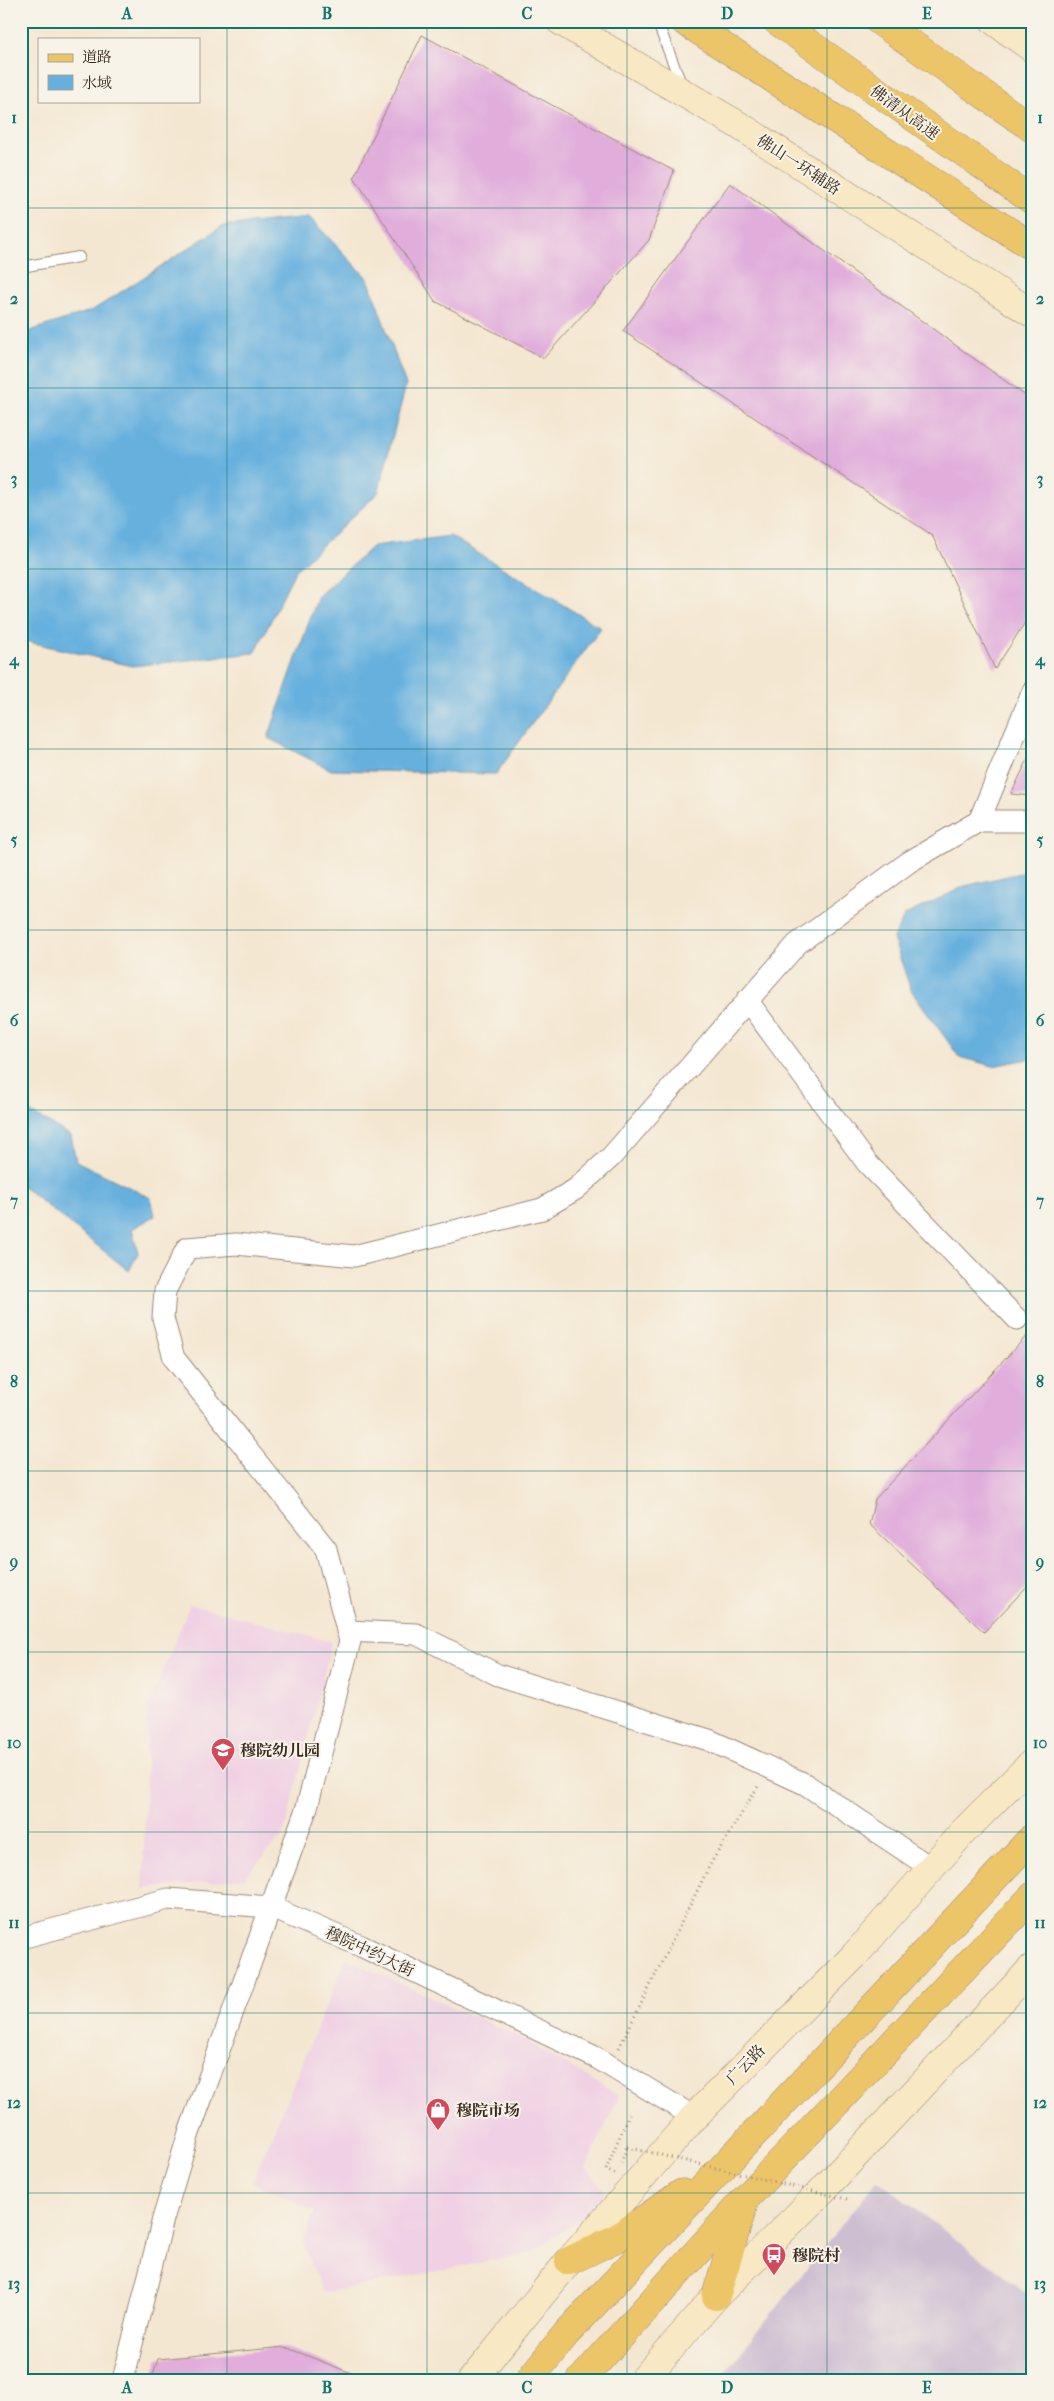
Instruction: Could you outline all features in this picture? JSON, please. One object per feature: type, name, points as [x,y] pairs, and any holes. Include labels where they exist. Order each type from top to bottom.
[{"type":"main road","name":"佛山一环辅路","points":[[560,21],[740,126],[1033,314]]},
{"type":"main road","points":[[684,21],[1033,247]]},
{"type":"main road","name":"佛清从高速","points":[[777,21],[1033,201]]},
{"type":"main road","points":[[879,21],[1033,130]]},
{"type":"main road","points":[[994,21],[1033,49]]},
{"type":"main road","name":"广云路","points":[[472,2380],[569,2261],[694,2117],[854,1956],[963,1832],[1033,1762]]},
{"type":"main road","points":[[529,2380],[566,2334],[1033,1837]]},
{"type":"main road","points":[[581,2380],[745,2199],[1033,1896]]},
{"type":"main road","points":[[643,2380],[716,2296],[817,2196],[1033,1967]]},
{"type":"main road","points":[[569,2261],[617,2238],[730,2158]]},
{"type":"main road","points":[[716,2296],[745,2199]]},
{"type":"street","points":[[979,821],[1033,691]]},
{"type":"street","points":[[124,2380],[163,2219],[189,2133],[306,1807],[350,1641],[326,1550],[174,1358],[163,1318],[165,1291],[188,1248],[236,1244],[354,1256],[542,1209],[576,1189],[611,1157],[796,944],[909,862],[979,821],[1033,821]]},
{"type":"street","points":[[747,1000],[867,1163],[1017,1319]]},
{"type":"street","points":[[347,1631],[416,1634],[498,1675],[709,1740],[805,1784],[932,1868]]},
{"type":"street","name":"穆院中约大街","points":[[21,1938],[168,1899],[270,1907],[361,1946],[610,2066],[694,2117]]},
{"type":"lane","points":[[657,21],[684,93]]},
{"type":"lane","points":[[21,267],[78,256]]},
{"type":"path","points":[[610,2066],[710,1863],[770,1768]]},
{"type":"path","points":[[629,2114],[606,2170],[616,2174],[627,2147],[847,2199]]},
{"type":"shaded area","name":"穆院幼儿园","points":[[190,1604],[332,1642],[284,1834],[244,1878],[143,1889],[148,1708]]},
{"type":"shaded area","name":"穆院市场","points":[[346,1959],[524,2039],[619,2096],[586,2167],[610,2198],[531,2253],[323,2293],[303,2242],[315,2211],[252,2182]]},
{"type":"shaded area","points":[[877,2180],[1033,2298],[1033,2380],[719,2380]]},
{"type":"water","points":[[309,217],[368,279],[406,385],[378,493],[295,571],[255,653],[132,666],[21,640],[21,334],[93,310],[223,226]]},
{"type":"water","points":[[450,536],[601,628],[496,774],[331,770],[268,738],[318,596],[373,546]]},
{"type":"water","points":[[1033,870],[1033,1058],[993,1066],[959,1057],[911,990],[893,938],[905,915],[965,886]]},
{"type":"water","points":[[21,1107],[71,1136],[76,1161],[151,1198],[155,1216],[132,1229],[138,1253],[129,1271],[21,1185]]},
{"type":"building","points":[[422,35],[674,171],[649,240],[544,358],[435,301],[354,177]]},
{"type":"building","points":[[730,183],[1033,401],[1033,610],[995,669],[932,535],[623,331]]},
{"type":"building","points":[[1033,749],[1033,796],[1011,794]]},
{"type":"building","points":[[1033,1329],[1033,1580],[984,1632],[869,1524],[875,1499]]},
{"type":"building","points":[[285,2347],[369,2380],[151,2380],[158,2359]]},
{"type":"place","name":"穆院幼儿园","points":[[223,1771]]},
{"type":"place","name":"穆院市场","points":[[438,2131]]},
{"type":"place","name":"穆院村","points":[[774,2276]]}]
